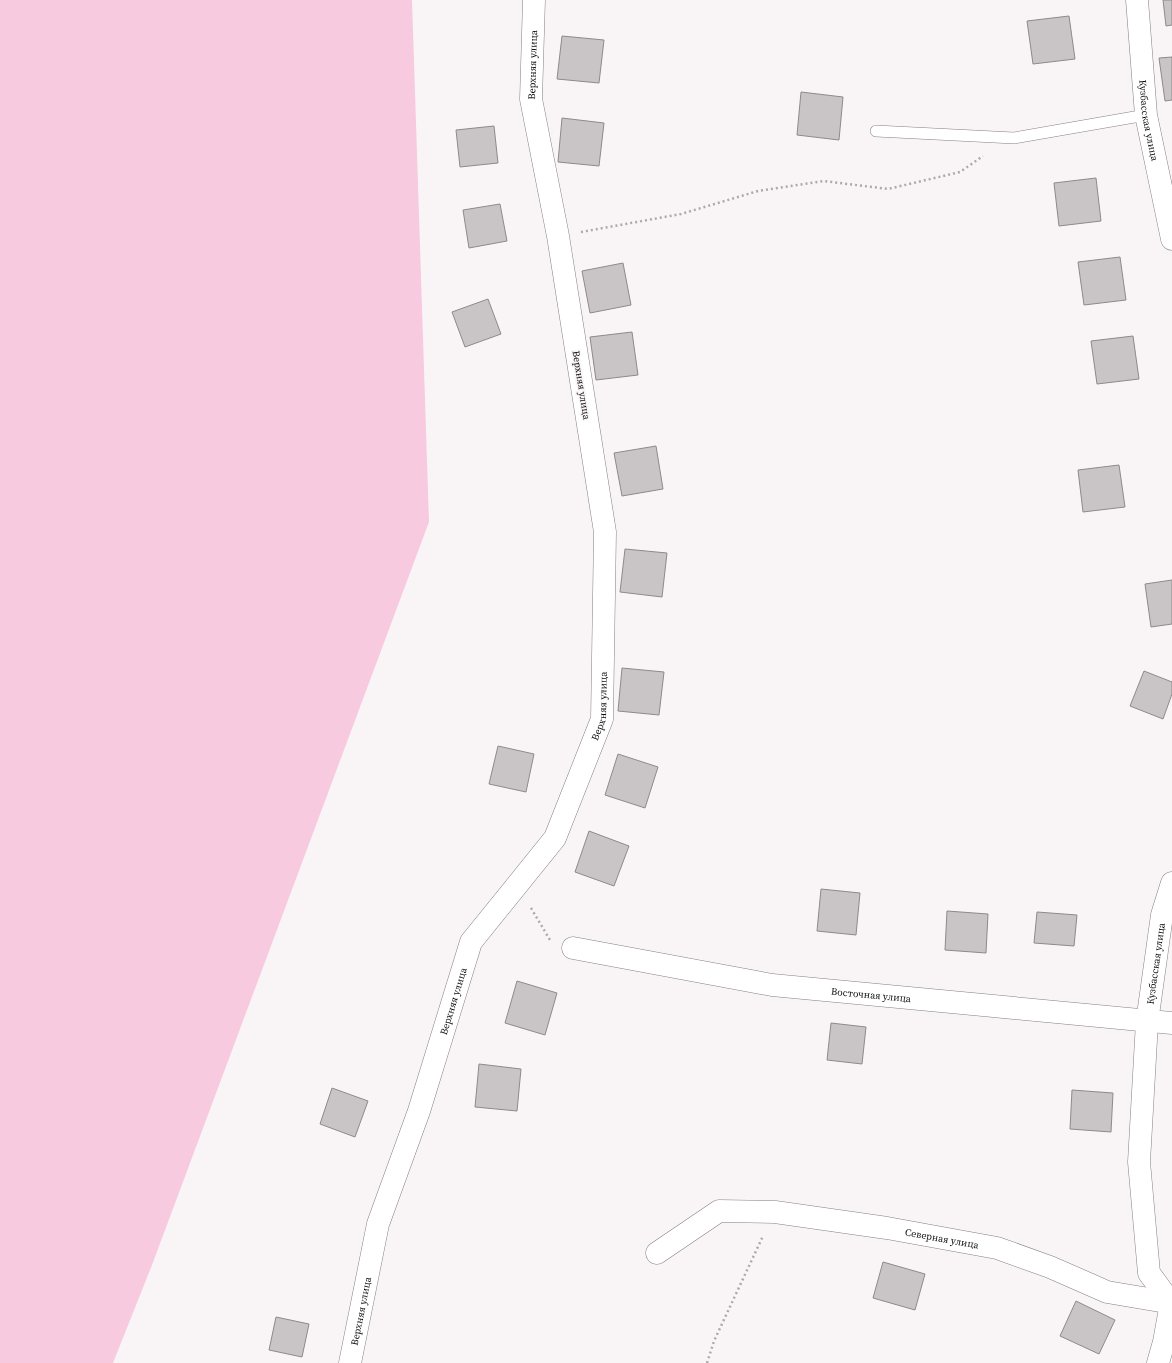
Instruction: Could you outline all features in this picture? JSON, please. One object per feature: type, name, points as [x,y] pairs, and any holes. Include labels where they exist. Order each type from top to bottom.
[{"type":"street","name":"Верхняя улица","points":[[350,1363],[378,1224],[419,1111],[471,942],[555,838],[602,719],[605,532],[558,236],[531,99],[534,0]]},
{"type":"street","name":"Кузбасская улица","points":[[1137,0],[1146,115],[1172,239]]},
{"type":"street","name":"Кузбасская улица","points":[[1171,1303],[1149,1273],[1139,1162],[1147,1022],[1162,915],[1172,883]]},
{"type":"street","name":"Восточная улица","points":[[573,948],[772,984],[1147,1022],[1172,1023]]},
{"type":"street","name":"Северная улица","points":[[657,1253],[719,1211],[775,1212],[887,1228],[997,1248],[1050,1267],[1106,1292],[1171,1303]]},
{"type":"street","points":[[1158,1363],[1164,1342],[1171,1303]]},
{"type":"lane","points":[[876,131],[1014,138],[1146,115]]},
{"type":"path","points":[[558,236],[681,214],[758,191],[824,181],[888,189],[960,172],[1007,138]]},
{"type":"path","points":[[533,903],[531,909],[550,940],[573,948]]},
{"type":"path","points":[[707,1363],[714,1341],[775,1212]]},
{"type":"shaded area","points":[[0,0],[412,0],[429,522],[152,1265],[113,1363],[0,1363]]},
{"type":"building","points":[[1163,0],[1172,0],[1172,25],[1166,26]]},
{"type":"building","points":[[1069,16],[1075,59],[1033,64],[1027,21]]},
{"type":"building","points":[[562,36],[604,40],[599,83],[557,79]]},
{"type":"building","points":[[1172,57],[1172,100],[1165,101],[1159,58]]},
{"type":"building","points":[[801,92],[843,97],[839,140],[797,135]]},
{"type":"building","points":[[562,118],[604,123],[599,166],[558,162]]},
{"type":"building","points":[[494,126],[498,163],[460,167],[456,130]]},
{"type":"building","points":[[1096,178],[1101,221],[1059,226],[1054,183]]},
{"type":"building","points":[[500,204],[507,241],[469,248],[463,210]]},
{"type":"building","points":[[1120,257],[1126,300],[1084,305],[1078,262]]},
{"type":"building","points":[[623,263],[631,305],[590,313],[582,271]]},
{"type":"building","points":[[488,299],[501,334],[465,347],[452,312]]},
{"type":"building","points":[[632,332],[638,375],[596,380],[590,337]]},
{"type":"building","points":[[1133,336],[1139,379],[1097,384],[1091,341]]},
{"type":"building","points":[[656,446],[663,489],[622,496],[614,453]]},
{"type":"building","points":[[1119,465],[1125,507],[1083,512],[1078,470]]},
{"type":"building","points":[[625,549],[667,553],[662,597],[620,592]]},
{"type":"building","points":[[1172,580],[1172,624],[1151,627],[1145,584]]},
{"type":"building","points":[[622,668],[664,672],[659,715],[618,711]]},
{"type":"building","points":[[1144,671],[1172,682],[1172,694],[1163,719],[1130,706]]},
{"type":"building","points":[[498,746],[534,754],[526,792],[489,784]]},
{"type":"building","points":[[618,754],[658,767],[645,808],[605,795]]},
{"type":"building","points":[[589,831],[629,846],[614,886],[575,872]]},
{"type":"building","points":[[821,889],[860,893],[856,935],[817,931]]},
{"type":"building","points":[[947,911],[988,914],[986,953],[945,950]]},
{"type":"building","points":[[1037,912],[1077,915],[1074,946],[1034,943]]},
{"type":"building","points":[[517,981],[557,993],[545,1035],[505,1023]]},
{"type":"building","points":[[831,1023],[866,1027],[862,1064],[827,1060]]},
{"type":"building","points":[[479,1064],[521,1069],[517,1111],[475,1107]]},
{"type":"building","points":[[332,1088],[368,1101],[355,1137],[320,1124]]},
{"type":"building","points":[[1072,1090],[1113,1093],[1111,1132],[1070,1129]]},
{"type":"building","points":[[883,1262],[925,1274],[915,1310],[873,1298]]},
{"type":"building","points":[[1076,1301],[1115,1320],[1099,1354],[1060,1336]]},
{"type":"building","points":[[276,1317],[309,1324],[302,1357],[269,1350]]}]
